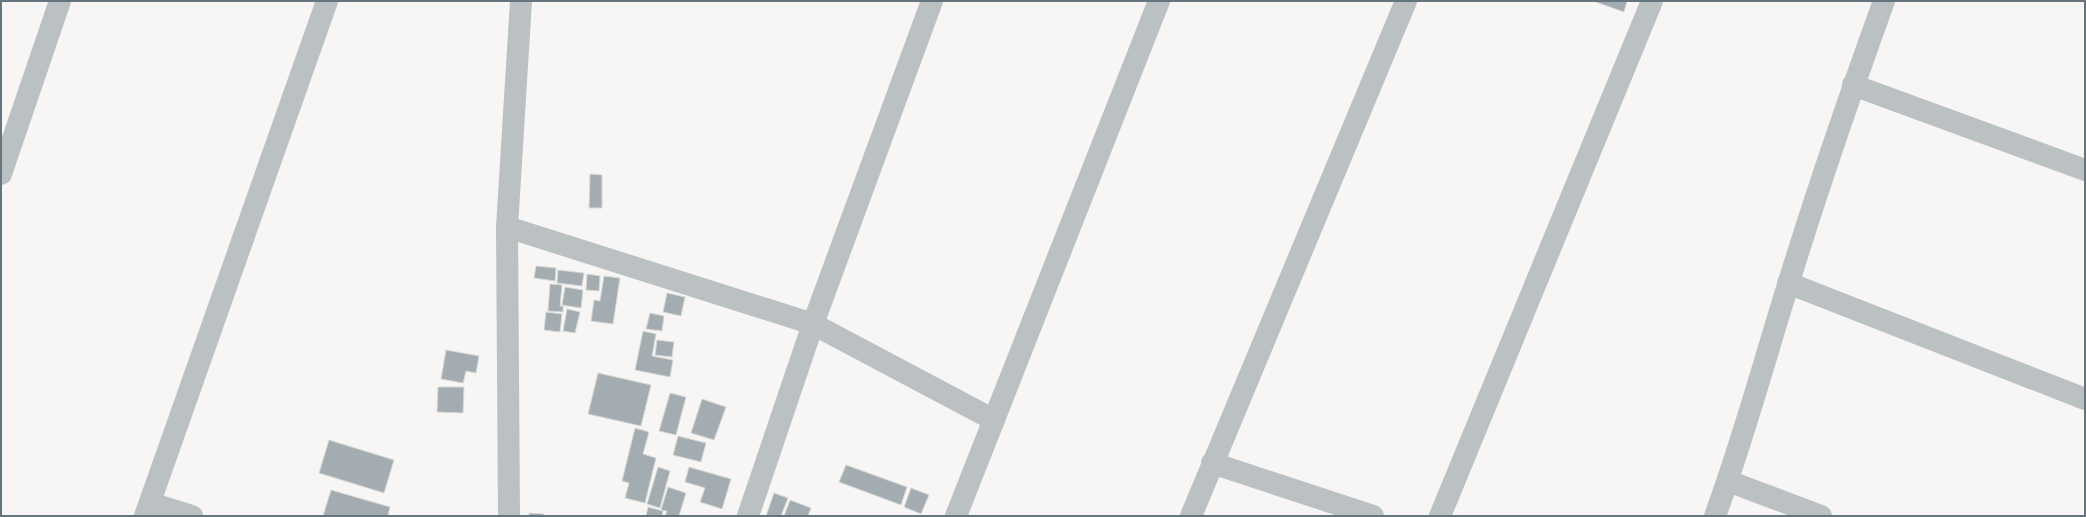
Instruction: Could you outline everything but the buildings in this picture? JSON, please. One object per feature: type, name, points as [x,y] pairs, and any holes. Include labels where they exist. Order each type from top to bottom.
[{"type":"street","points":[[1,174],[60,1]]},
{"type":"street","points":[[192,516],[148,510],[327,1]]},
{"type":"street","points":[[509,516],[507,227],[521,1]]},
{"type":"street","points":[[748,516],[814,324],[932,1]]},
{"type":"street","points":[[956,516],[1160,1]]},
{"type":"street","points":[[1191,516],[1406,1]]},
{"type":"street","points":[[1440,516],[1652,1]]},
{"type":"street","points":[[1715,516],[1728,480],[1788,283],[1854,85],[1884,1]]},
{"type":"street","points":[[1854,85],[2085,170]]},
{"type":"street","points":[[507,227],[814,324],[994,420]]},
{"type":"street","points":[[1788,283],[2085,399]]},
{"type":"street","points":[[1212,464],[1373,516]]},
{"type":"street","points":[[1728,480],[1821,516]]}]
